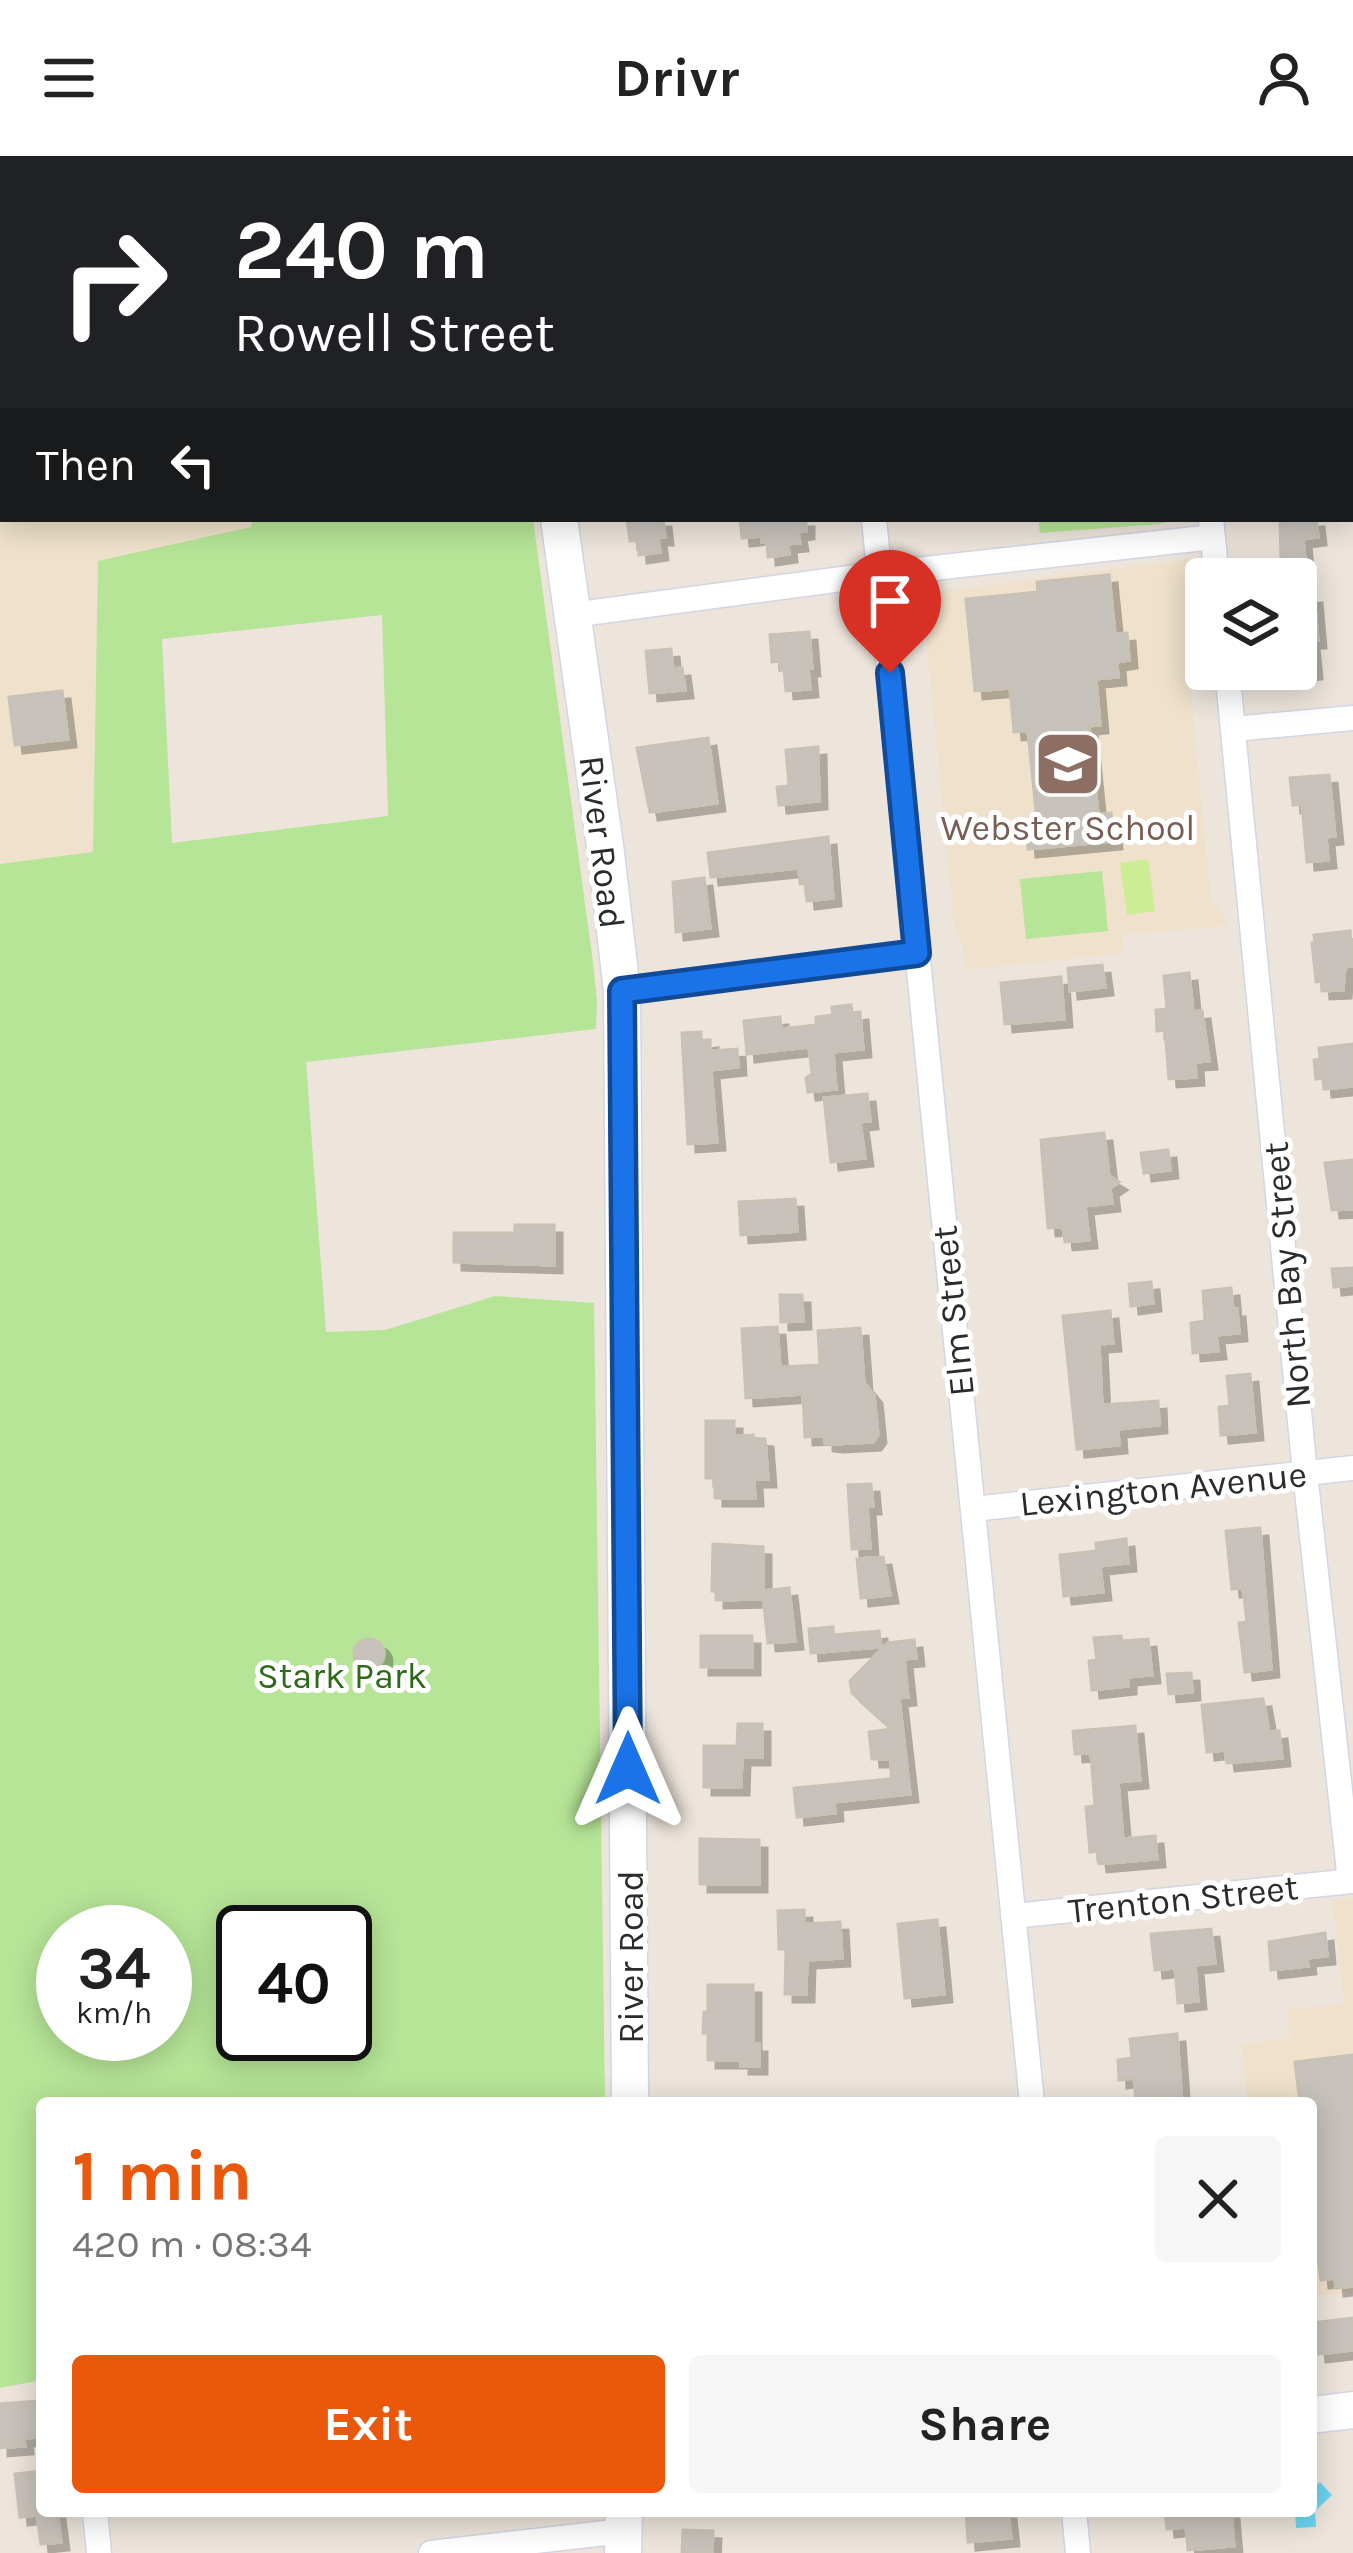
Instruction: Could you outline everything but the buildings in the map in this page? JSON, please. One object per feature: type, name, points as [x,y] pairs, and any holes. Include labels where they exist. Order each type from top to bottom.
[{"type":"street","name":"River Road","points":[[560,522],[622,991],[630,2097]]},
{"type":"street","name":"Elm Street","points":[[874,522],[1031,2097]]},
{"type":"street","points":[[572,615],[1212,528],[1215,558]]},
{"type":"street","name":"North Bay Street","points":[[1229,690],[1304,1473],[1352,1881]]},
{"type":"street","points":[[1233,730],[1353,718]]},
{"type":"street","points":[[622,991],[917,953]]},
{"type":"street","name":"Lexington Avenue","points":[[973,1508],[1353,1468]]},
{"type":"street","name":"Trenton Street","points":[[1013,1916],[1352,1881]]},
{"type":"street","points":[[1317,2414],[1353,2410]]},
{"type":"street","points":[[95,2517],[99,2553]]},
{"type":"street","points":[[1075,2517],[1078,2553]]},
{"type":"street","points":[[431,2553],[623,2532]]},
{"type":"shaded area","points":[[0,522],[252,522],[252,527],[98,562],[93,853],[0,864]]},
{"type":"shaded area","name":"Webster School","points":[[1185,560],[1185,690],[1191,690],[1211,901],[1225,916],[1226,926],[1122,935],[1123,953],[965,970],[954,925],[923,607],[925,598],[941,591]]},
{"type":"shaded area","points":[[1353,1898],[1353,2292],[1317,2296],[1317,2097],[1247,2097],[1241,2044],[1290,2039],[1287,2009],[1344,2003],[1332,1900]]},
{"type":"green space","name":"Stark Park","points":[[252,522],[533,522],[593,963],[596,1029],[306,1062],[326,1332],[385,1330],[495,1296],[594,1303],[605,2097],[36,2097],[36,2381],[0,2388],[0,864],[93,852],[98,561],[251,527]],"holes":[[[382,615],[388,816],[172,843],[162,639]]]},
{"type":"green space","points":[[1038,522],[1166,522],[1160,524],[1040,533]]},
{"type":"green space","points":[[1148,859],[1155,911],[1127,915],[1120,863]]},
{"type":"green space","points":[[1102,871],[1108,931],[1026,939],[1020,879]]},
{"type":"water","points":[[1320,2482],[1332,2495],[1317,2509]]},
{"type":"water","points":[[1295,2517],[1315,2517],[1316,2527],[1296,2528]]},
{"type":"place","name":"Webster School","points":[[1068,764]]},
{"type":"route","points":[[628,1769],[622,991],[917,953],[890,673]]}]
